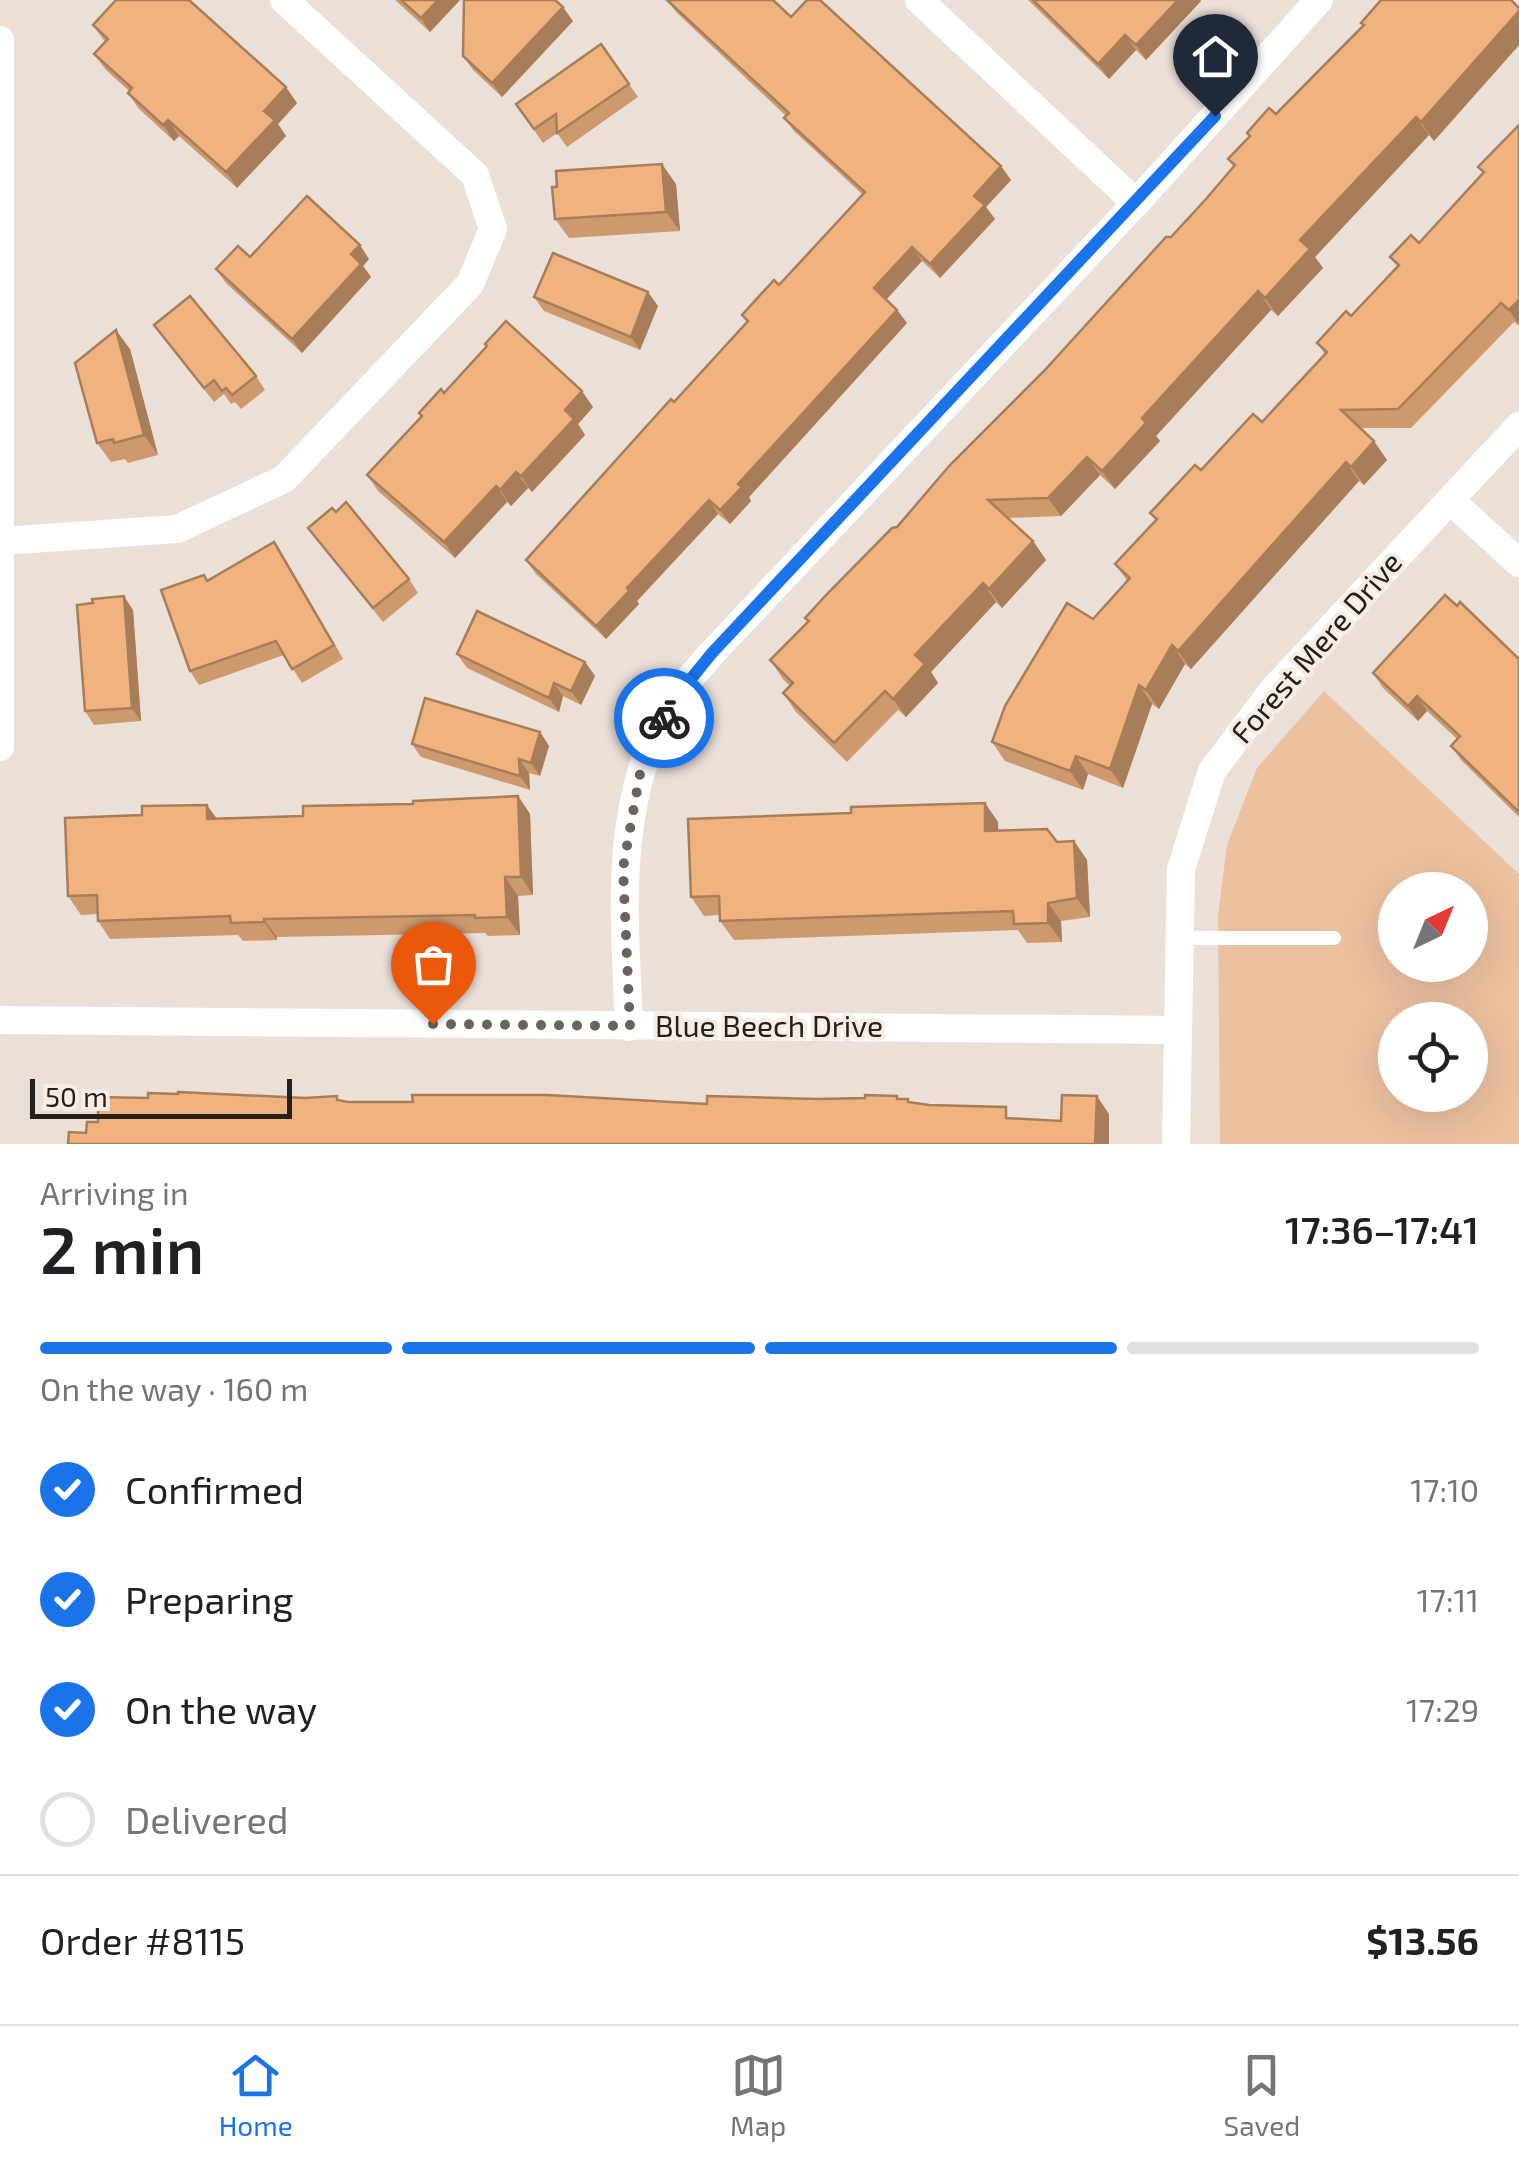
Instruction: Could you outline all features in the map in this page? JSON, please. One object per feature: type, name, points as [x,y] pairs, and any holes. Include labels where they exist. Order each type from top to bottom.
[{"type":"street","points":[[2,541],[177,529],[284,479],[470,284],[493,229],[475,175],[284,0]]},
{"type":"street","points":[[919,0],[1136,203]]},
{"type":"street","points":[[630,1026],[623,868],[640,774],[669,706],[712,653],[1136,203],[1319,0]]},
{"type":"street","points":[[0,40],[0,747]]},
{"type":"street","name":"Forest Mere Drive","points":[[1176,1144],[1181,869],[1212,771],[1274,689],[1519,426]]},
{"type":"street","points":[[1450,500],[1519,563]]},
{"type":"street","name":"Blue Beech Drive","points":[[0,1020],[1178,1030]]},
{"type":"lane","points":[[1180,938],[1334,938]]},
{"type":"shaded area","points":[[1324,691],[1519,874],[1519,1144],[1220,1144],[1218,916],[1227,845],[1257,768]]},
{"type":"building","points":[[116,0],[189,0],[286,87],[264,111],[275,120],[226,172],[168,120],[163,125],[128,93],[132,88],[94,54],[108,39],[93,25]]},
{"type":"building","points":[[401,0],[438,0],[421,18]]},
{"type":"building","points":[[464,0],[555,0],[563,7],[492,83],[463,56]]},
{"type":"building","points":[[667,0],[773,0],[791,17],[807,0],[820,0],[1001,166],[974,196],[985,205],[930,264],[912,247],[874,288],[897,310],[738,484],[742,487],[720,510],[709,500],[596,626],[526,560],[671,399],[674,402],[748,321],[742,315],[774,280],[779,285],[865,192],[784,118],[789,113]]},
{"type":"building","points":[[1033,0],[1178,0],[1136,45],[1125,35],[1098,64]]},
{"type":"building","points":[[1381,0],[1511,0],[1519,11],[1421,122],[1416,117],[1300,240],[1310,249],[1265,298],[1258,291],[1142,418],[1146,423],[1102,471],[1087,457],[1048,498],[988,500],[1033,541],[989,589],[983,583],[915,655],[925,664],[893,699],[885,691],[834,743],[783,693],[793,683],[770,660],[809,621],[805,618],[827,594],[897,527],[950,465],[1206,199],[1235,165],[1228,159],[1269,108],[1276,114],[1364,25],[1361,23]]},
{"type":"building","points":[[601,44],[629,84],[557,133],[556,114],[534,129],[516,104]]},
{"type":"building","points":[[1519,125],[1519,300],[1509,310],[1501,303],[1398,409],[1341,410],[1374,441],[1351,467],[1346,462],[1178,651],[1172,645],[1146,690],[1139,685],[1110,769],[1076,756],[1070,771],[992,742],[1005,706],[1067,603],[1093,619],[1130,578],[1115,564],[1157,519],[1150,513],[1195,465],[1201,470],[1253,414],[1262,422],[1327,352],[1317,343],[1346,311],[1351,316],[1399,265],[1390,257],[1411,235],[1419,243],[1484,172],[1478,167]]},
{"type":"building","points":[[662,164],[666,212],[555,219],[552,187],[557,187],[556,171]]},
{"type":"building","points":[[307,196],[360,245],[351,254],[361,264],[292,339],[216,269],[238,246],[250,257]]},
{"type":"building","points":[[553,253],[648,292],[631,337],[534,297]]},
{"type":"building","points":[[190,296],[256,376],[232,395],[226,388],[222,391],[214,380],[204,388],[154,325]]},
{"type":"building","points":[[506,321],[582,391],[565,410],[574,419],[521,476],[516,472],[500,490],[496,486],[444,542],[367,475]]},
{"type":"building","points":[[116,330],[144,435],[97,443],[75,363]]},
{"type":"building","points":[[346,502],[409,579],[373,608],[308,528]]},
{"type":"building","points":[[274,542],[334,645],[292,669],[276,641],[190,671],[161,590],[204,575],[207,581]]},
{"type":"building","points":[[1445,595],[1457,606],[1460,602],[1519,659],[1519,812],[1451,746],[1460,736],[1417,696],[1408,706],[1373,673]]},
{"type":"building","points":[[124,596],[132,708],[85,711],[77,605],[93,603],[92,599]]},
{"type":"building","points":[[477,611],[585,662],[571,691],[554,683],[549,698],[457,654]]},
{"type":"building","points":[[425,698],[540,732],[531,763],[519,759],[520,776],[412,744]]},
{"type":"building","points":[[518,796],[521,877],[505,877],[507,917],[264,919],[231,923],[230,916],[98,921],[97,895],[68,896],[65,818],[142,815],[142,806],[207,805],[207,819],[303,816],[303,806],[413,804]]},
{"type":"building","points":[[985,803],[985,831],[1047,829],[1057,842],[1074,841],[1077,898],[1048,903],[1048,923],[1014,924],[1013,911],[720,921],[719,896],[691,897],[688,819],[851,813],[851,807]]},
{"type":"building","points":[[148,1093],[337,1096],[337,1100],[348,1102],[413,1102],[412,1095],[547,1095],[707,1104],[707,1096],[897,1096],[929,1105],[1006,1107],[1006,1118],[1061,1121],[1062,1095],[1097,1096],[1095,1144],[68,1144],[69,1132],[86,1133],[87,1122],[98,1122],[98,1097],[148,1098]]},
{"type":"way so far","points":[[433,1024],[630,1026],[623,868],[640,774],[664,718]]},
{"type":"route","points":[[664,718],[669,706],[712,653],[1215,116]]}]
